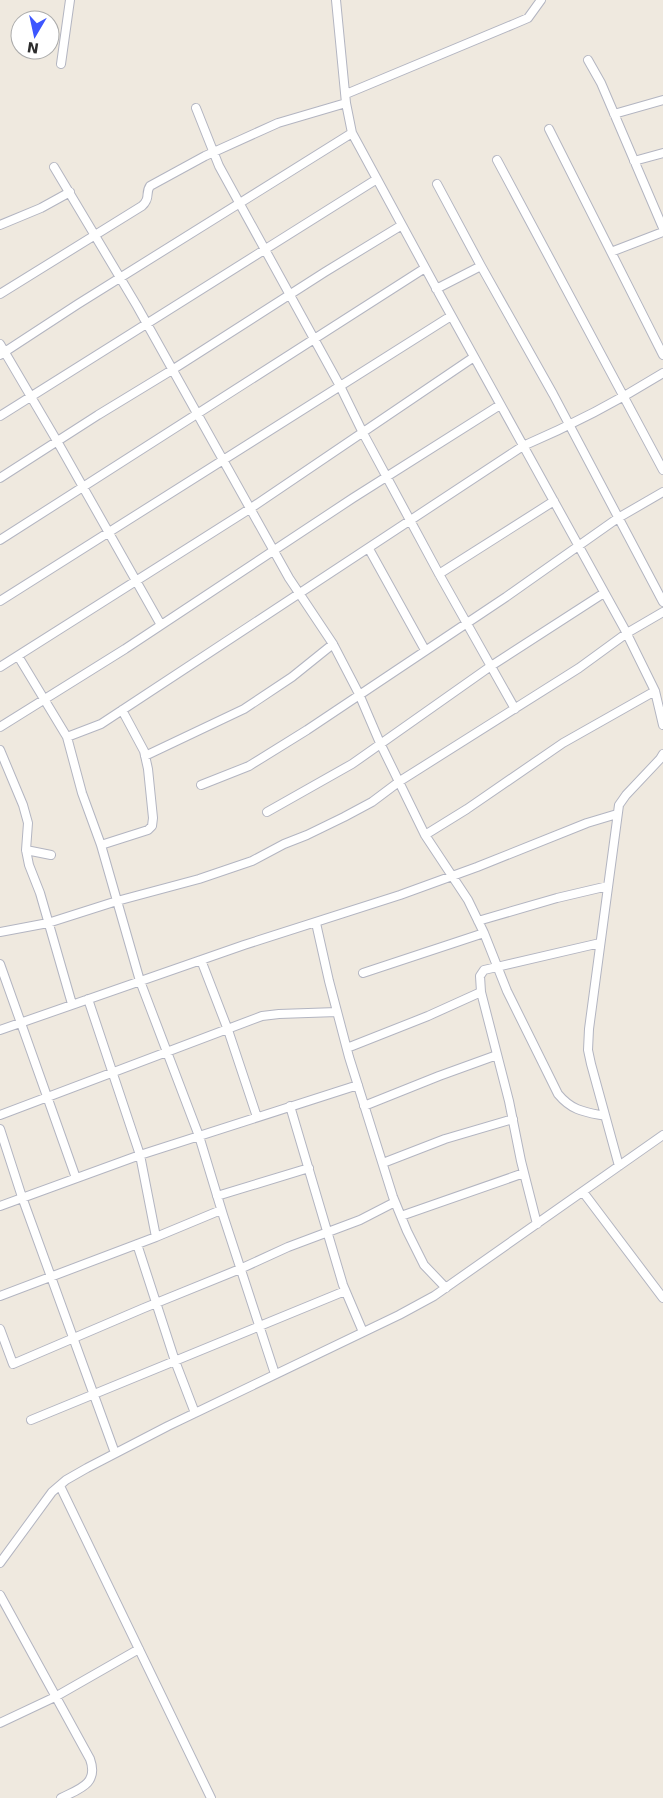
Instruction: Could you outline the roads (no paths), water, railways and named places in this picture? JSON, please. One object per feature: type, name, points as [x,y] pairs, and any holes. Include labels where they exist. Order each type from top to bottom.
[{"type":"street","points":[[61,64],[70,0]]},
{"type":"street","points":[[336,0],[346,103],[352,133],[436,289],[627,633],[658,695],[663,725]]},
{"type":"street","points":[[346,94],[528,18],[541,0]]},
{"type":"street","points":[[588,60],[614,114],[663,228]]},
{"type":"street","points":[[614,114],[663,100]]},
{"type":"street","points":[[0,294],[142,206],[148,198],[148,188],[150,186],[212,152],[278,123],[346,103]]},
{"type":"street","points":[[196,108],[212,152],[340,386],[363,433],[439,574],[515,709]]},
{"type":"street","points":[[549,129],[663,355]]},
{"type":"street","points":[[2,353],[352,133]]},
{"type":"street","points":[[634,161],[663,153]]},
{"type":"street","points":[[497,160],[663,470]]},
{"type":"street","points":[[54,167],[121,279],[299,593],[333,644],[359,694],[380,743],[425,835],[468,900],[484,933],[507,991],[558,1094],[566,1104],[586,1112],[605,1116]]},
{"type":"street","points":[[0,416],[377,179]]},
{"type":"street","points":[[437,184],[480,266],[570,426],[663,602]]},
{"type":"street","points":[[0,225],[41,208],[70,192]]},
{"type":"street","points":[[0,478],[98,414],[402,226]]},
{"type":"street","points":[[611,252],[663,232]]},
{"type":"street","points":[[436,289],[480,266]]},
{"type":"street","points":[[0,540],[425,268]]},
{"type":"street","points":[[0,601],[451,316]]},
{"type":"street","points":[[0,344],[2,353],[57,441],[161,625]]},
{"type":"street","points":[[0,667],[251,508],[474,358]]},
{"type":"street","points":[[67,737],[101,724],[412,521],[523,446],[570,426],[625,397],[663,373]]},
{"type":"street","points":[[0,727],[500,405]]},
{"type":"street","points":[[201,785],[249,766],[307,730],[404,666],[618,518],[663,492]]},
{"type":"street","points":[[439,574],[554,502]]},
{"type":"street","points":[[369,549],[425,650]]},
{"type":"street","points":[[267,812],[352,764],[491,666],[604,593]]},
{"type":"street","points":[[0,932],[48,923],[117,901],[199,879],[252,861],[344,817],[372,802],[400,782],[579,668],[627,633],[663,612]]},
{"type":"street","points":[[145,756],[244,709],[292,677],[333,644]]},
{"type":"street","points":[[18,656],[67,737],[82,793],[101,845],[140,981],[199,1136],[240,1269],[276,1374]]},
{"type":"street","points":[[425,835],[467,810],[563,743],[613,713],[658,695]]},
{"type":"street","points":[[101,845],[148,830],[152,826],[153,818],[145,756],[122,710]]},
{"type":"street","points":[[0,750],[23,805],[28,823],[26,850],[29,865],[72,1004]]},
{"type":"street","points":[[619,1166],[588,1050],[589,1029],[619,805],[626,794],[663,754]]},
{"type":"street","points":[[0,1030],[452,876],[586,823],[617,814]]},
{"type":"street","points":[[26,850],[50,855]]},
{"type":"street","points":[[478,921],[557,898],[608,886]]},
{"type":"street","points":[[316,923],[347,1048],[396,1202],[424,1265],[446,1288]]},
{"type":"street","points":[[363,973],[484,933]]},
{"type":"street","points":[[537,1224],[481,992],[480,976],[484,970],[497,966],[600,943]]},
{"type":"street","points":[[201,960],[258,1117]]},
{"type":"street","points":[[0,964],[76,1178]]},
{"type":"street","points":[[347,1048],[428,1016],[481,992]]},
{"type":"street","points":[[88,999],[140,1156],[156,1237]]},
{"type":"street","points":[[0,1115],[262,1016],[337,1012]]},
{"type":"street","points":[[364,1106],[497,1055]]},
{"type":"street","points":[[0,1206],[199,1136],[358,1085]]},
{"type":"street","points":[[290,1106],[346,1291],[363,1332]]},
{"type":"street","points":[[383,1164],[445,1139],[512,1119]]},
{"type":"street","points":[[0,1129],[22,1198],[115,1453]]},
{"type":"street","points":[[0,1562],[52,1492],[87,1468],[195,1413],[406,1311],[446,1288],[663,1135]]},
{"type":"street","points":[[217,1196],[309,1168]]},
{"type":"street","points":[[401,1216],[524,1173]]},
{"type":"street","points":[[583,1192],[663,1298]]},
{"type":"street","points":[[0,1329],[13,1364],[288,1247],[360,1220],[396,1202]]},
{"type":"street","points":[[0,1296],[52,1278],[221,1210]]},
{"type":"street","points":[[137,1244],[175,1361],[195,1413]]},
{"type":"street","points":[[31,1420],[346,1291]]},
{"type":"street","points":[[60,1486],[211,1798]]},
{"type":"street","points":[[0,1595],[90,1759],[93,1768],[90,1780],[86,1784],[61,1798]]},
{"type":"street","points":[[0,1723],[55,1697],[139,1649]]}]
